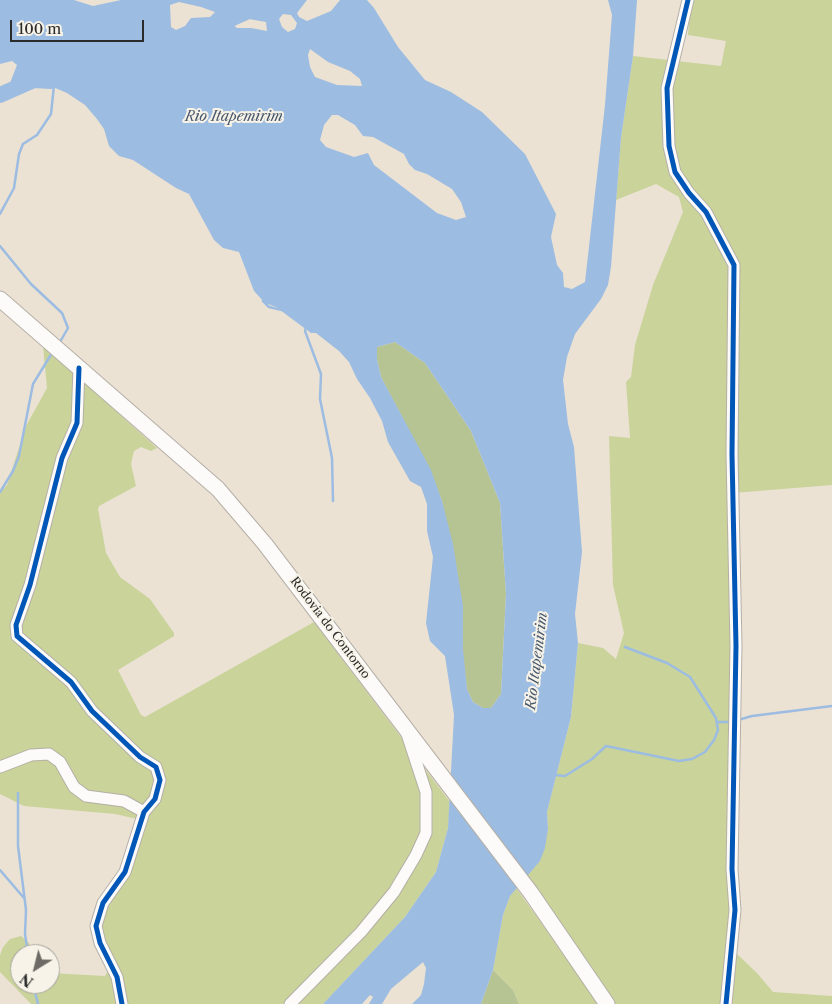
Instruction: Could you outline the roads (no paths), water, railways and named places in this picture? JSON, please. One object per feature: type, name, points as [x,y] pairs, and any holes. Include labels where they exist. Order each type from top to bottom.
[{"type":"main road","name":"Rodovia do Contorno","points":[[0,299],[218,490],[265,544],[531,894],[607,1004]]},
{"type":"street","points":[[688,0],[667,88],[669,146],[675,172],[689,193],[706,212],[734,265],[732,454],[736,646],[732,870],[735,910],[726,1004]]},
{"type":"street","points":[[79,368],[77,423],[62,458],[30,585],[16,625],[17,636],[71,682],[92,711],[140,757],[156,767],[160,780],[155,799],[144,812],[125,872],[103,904],[96,926],[100,943],[117,977],[122,1004]]},
{"type":"street","points":[[290,1004],[361,932],[394,892],[416,855],[426,833],[426,792],[404,726]]},
{"type":"street","points":[[0,767],[31,755],[49,754],[60,762],[74,787],[86,796],[124,801],[144,812]]},
{"type":"water","name":"Rio Itapemirim","points":[[0,0],[74,0],[93,6],[121,0],[307,0],[297,13],[299,17],[307,21],[331,11],[340,0],[367,0],[398,47],[425,80],[451,92],[482,112],[525,154],[556,214],[551,237],[557,265],[563,273],[564,287],[572,289],[585,282],[605,105],[612,15],[608,0],[637,0],[633,56],[621,138],[608,285],[601,299],[575,334],[567,357],[563,380],[568,424],[574,447],[582,552],[575,614],[578,643],[571,717],[547,812],[548,829],[545,848],[540,861],[510,896],[503,915],[493,970],[481,1004],[412,1004],[421,995],[424,984],[426,968],[423,962],[391,989],[382,1004],[369,1004],[373,997],[370,995],[362,1004],[323,1004],[405,917],[436,872],[448,828],[454,715],[445,656],[430,641],[426,623],[433,557],[427,531],[427,504],[421,487],[410,481],[388,442],[382,421],[349,362],[339,351],[316,333],[311,333],[276,307],[265,303],[254,291],[239,252],[223,248],[214,240],[189,194],[176,188],[133,160],[119,156],[109,146],[104,129],[97,119],[85,105],[67,93],[48,85],[28,81],[0,98],[0,91],[10,83],[17,65],[12,61],[0,64]],"holes":[[[179,2],[215,12],[210,17],[191,18],[185,26],[176,30],[171,27],[170,5]],[[239,14],[245,21],[249,19],[266,22],[267,31],[237,28],[232,24],[232,16]],[[283,14],[291,15],[297,23],[295,29],[288,32],[282,27],[279,19]],[[310,49],[328,62],[350,71],[360,79],[362,86],[337,85],[315,77],[310,67],[308,55]],[[332,115],[338,115],[355,125],[363,136],[373,137],[404,154],[409,164],[415,170],[427,174],[452,189],[461,202],[466,217],[456,220],[437,213],[374,165],[368,153],[354,157],[326,147],[320,140],[324,125]],[[395,342],[425,363],[471,431],[500,503],[506,594],[501,694],[491,708],[483,708],[473,702],[467,689],[463,649],[463,606],[453,544],[442,501],[431,470],[381,377],[377,359],[377,347]]]},
{"type":"waterway","name":"Rio Itapemirim","points":[[213,27],[257,7],[288,0]]},
{"type":"waterway","name":"Rio Itapemirim","points":[[0,95],[34,80],[51,81]]},
{"type":"waterway","points":[[0,214],[14,188],[19,154],[23,144],[37,135],[51,114],[54,85]]},
{"type":"waterway","points":[[0,246],[31,284],[62,313],[68,328],[60,342]]},
{"type":"waterway","points":[[263,301],[269,307],[282,310]]},
{"type":"waterway","points":[[306,327],[305,331],[321,374],[320,399],[332,458],[333,501]]},
{"type":"waterway","points":[[0,492],[13,471],[19,456],[33,384],[52,353]]},
{"type":"waterway","points":[[555,775],[565,776],[592,759],[606,746],[679,761],[692,759],[705,752],[714,740],[718,730],[716,718],[690,677],[667,663],[625,647]]},
{"type":"waterway","points":[[738,720],[752,716],[832,706]]},
{"type":"waterway","points":[[717,722],[730,722]]},
{"type":"waterway","points":[[18,793],[18,846],[26,910],[26,944]]},
{"type":"waterway","points":[[0,870],[24,898]]},
{"type":"waterway","points":[[36,994],[38,1004]]}]
